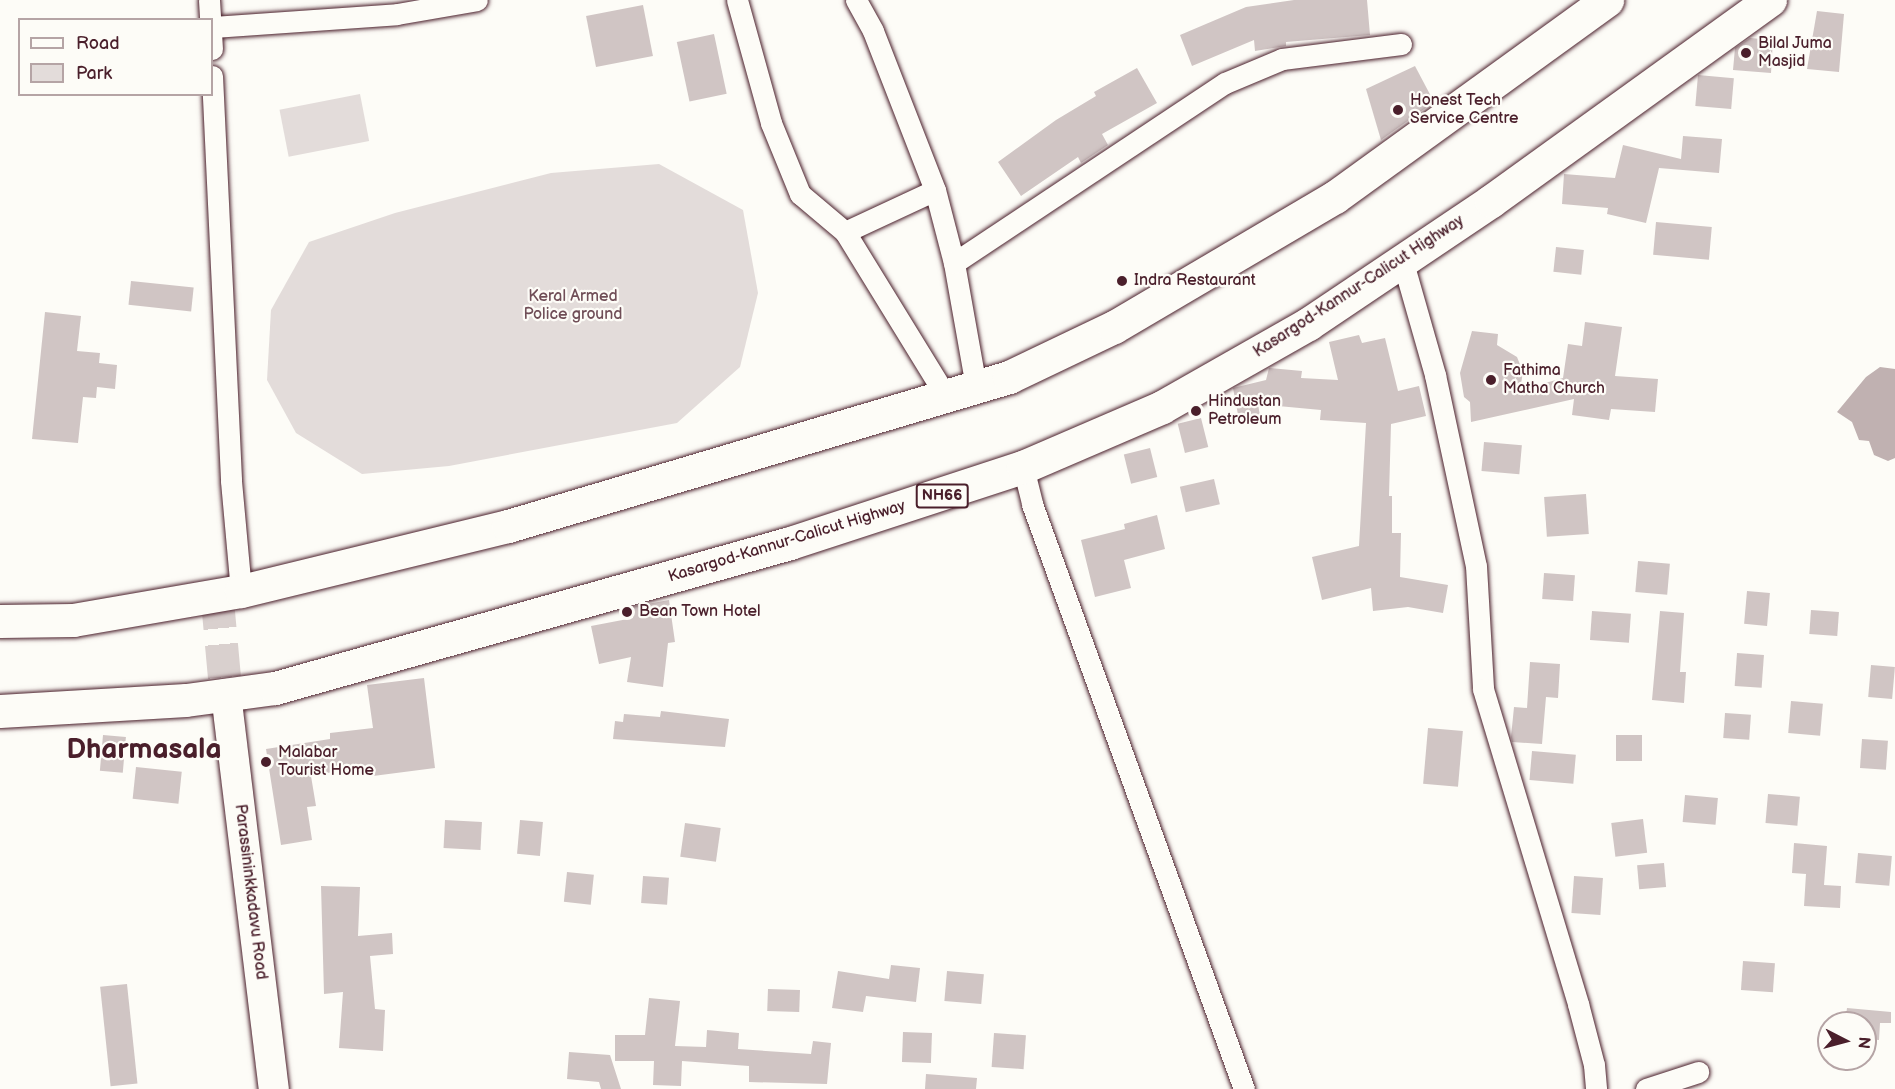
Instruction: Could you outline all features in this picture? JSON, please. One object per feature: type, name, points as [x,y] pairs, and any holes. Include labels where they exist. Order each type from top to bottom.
[{"type":"highway","points":[[0,621],[73,620],[241,591],[508,526],[1009,377],[1114,327],[1335,197],[1607,0]]},
{"type":"highway","name":"Kasargod-Kannur-Calicut Highway","points":[[0,711],[226,694],[275,688],[423,649],[790,543],[1023,467],[1162,407],[1233,369],[1308,324],[1491,201],[1770,0]]},
{"type":"main road","name":"Parassininkkadavu Road","points":[[226,694],[274,1089]]},
{"type":"street","points":[[209,0],[212,18]]},
{"type":"street","points":[[213,27],[397,14],[477,0]]},
{"type":"street","points":[[738,0],[771,123],[800,195],[845,232],[961,392]]},
{"type":"street","points":[[856,0],[873,31],[935,190],[954,263],[961,392]]},
{"type":"street","points":[[954,263],[1225,83],[1282,59],[1401,44]]},
{"type":"street","points":[[213,96],[231,481],[241,591]]},
{"type":"street","points":[[845,232],[935,190]]},
{"type":"street","points":[[1402,259],[1435,375],[1476,566],[1484,689],[1578,1004],[1594,1065],[1596,1089]]},
{"type":"street","points":[[1023,467],[1032,504],[1244,1089]]},
{"type":"street","points":[[1646,1089],[1698,1072]]},
{"type":"green space","points":[[360,94],[369,141],[289,157],[280,110]]},
{"type":"green space","name":"Keral Armed Police ground","points":[[659,164],[743,210],[758,293],[740,367],[677,423],[449,466],[362,474],[296,433],[267,380],[271,310],[309,242],[395,213],[551,173]]},
{"type":"shaded area","points":[[1880,367],[1895,369],[1895,458],[1888,461],[1874,455],[1869,441],[1859,440],[1852,422],[1837,412],[1866,377]]},
{"type":"building","points":[[1294,0],[1367,0],[1370,35],[1286,42],[1286,46],[1255,51],[1254,40],[1192,66],[1180,35],[1246,7]]},
{"type":"building","points":[[643,5],[653,56],[596,67],[586,16]]},
{"type":"building","points":[[1817,11],[1844,14],[1839,72],[1807,69]]},
{"type":"building","points":[[714,34],[727,94],[690,102],[677,42]]},
{"type":"building","points":[[1750,38],[1773,40],[1771,73],[1733,70],[1735,48]]},
{"type":"building","name":"Honest Tech Service Centre","points":[[1415,66],[1434,102],[1381,140],[1366,89]]},
{"type":"building","points":[[1137,68],[1157,103],[1102,134],[1108,145],[1081,163],[1078,157],[1021,196],[998,162],[1056,120],[1096,96],[1094,92]]},
{"type":"building","points":[[1698,75],[1734,78],[1731,109],[1695,106]]},
{"type":"building","points":[[1683,136],[1722,139],[1719,173],[1659,168],[1646,223],[1607,214],[1608,208],[1562,204],[1564,174],[1615,178],[1623,145],[1681,159]]},
{"type":"building","points":[[1656,222],[1712,227],[1709,260],[1653,255]]},
{"type":"building","points":[[1556,247],[1584,250],[1581,275],[1553,272]]},
{"type":"building","points":[[131,281],[194,288],[191,311],[128,305]]},
{"type":"building","points":[[45,312],[81,316],[77,351],[100,353],[99,363],[117,365],[115,389],[97,387],[96,398],[83,397],[78,443],[32,439]]},
{"type":"building","points":[[1585,322],[1622,327],[1615,376],[1658,379],[1655,412],[1611,409],[1609,420],[1572,415],[1574,399],[1471,422],[1470,402],[1464,397],[1460,373],[1472,331],[1498,334],[1497,345],[1517,357],[1523,372],[1520,390],[1563,378],[1568,344],[1582,346]]},
{"type":"building","points":[[1359,335],[1362,343],[1385,338],[1398,391],[1419,386],[1426,416],[1391,424],[1389,496],[1392,496],[1392,533],[1401,533],[1400,577],[1448,585],[1443,613],[1408,607],[1373,611],[1371,588],[1322,600],[1312,557],[1359,546],[1366,423],[1320,420],[1321,410],[1258,404],[1260,416],[1239,420],[1233,388],[1266,380],[1269,368],[1302,371],[1301,378],[1338,380],[1329,342]]},
{"type":"building","points":[[1201,418],[1208,447],[1185,453],[1178,424]]},
{"type":"building","points":[[1484,442],[1522,445],[1519,474],[1481,471]]},
{"type":"building","points":[[1150,448],[1157,477],[1131,484],[1124,455]]},
{"type":"building","points":[[1214,479],[1220,504],[1186,512],[1180,487]]},
{"type":"building","points":[[1586,494],[1589,534],[1547,537],[1544,497]]},
{"type":"building","points":[[1157,515],[1165,549],[1124,560],[1131,588],[1095,597],[1081,540],[1125,529],[1124,524]]},
{"type":"building","points":[[1638,561],[1670,564],[1667,595],[1635,592]]},
{"type":"building","points":[[1544,573],[1575,575],[1573,601],[1542,599]]},
{"type":"building","points":[[1747,591],[1770,593],[1767,626],[1744,624]]},
{"type":"building","points":[[669,600],[675,642],[668,643],[663,687],[627,682],[631,657],[599,664],[591,626],[633,618],[631,607]]},
{"type":"building","points":[[1811,610],[1839,612],[1837,636],[1809,634]]},
{"type":"building","points":[[1592,611],[1631,614],[1629,643],[1590,640]]},
{"type":"building","points":[[1660,611],[1684,613],[1680,672],[1686,672],[1684,703],[1652,700]]},
{"type":"building","points":[[1737,653],[1764,655],[1762,688],[1735,686]]},
{"type":"building","points":[[1530,662],[1560,664],[1558,698],[1546,697],[1542,744],[1512,742],[1511,737],[1514,707],[1527,708]]},
{"type":"building","points":[[1871,665],[1895,667],[1892,699],[1868,697]]},
{"type":"building","points":[[424,678],[435,768],[373,776],[371,765],[311,776],[316,806],[307,807],[312,840],[281,845],[266,749],[330,739],[330,733],[373,728],[367,685]]},
{"type":"building","points":[[1791,701],[1823,704],[1820,736],[1788,733]]},
{"type":"building","points":[[661,711],[729,719],[725,747],[613,739],[615,721],[623,722],[624,714],[660,717]]},
{"type":"building","points":[[1725,713],[1751,715],[1749,740],[1723,738]]},
{"type":"building","points":[[1428,728],[1463,731],[1458,787],[1423,784]]},
{"type":"building","points":[[103,735],[126,737],[123,773],[100,771]]},
{"type":"building","points":[[1616,735],[1642,735],[1642,761],[1616,761]]},
{"type":"building","points":[[1862,739],[1888,741],[1886,770],[1860,768]]},
{"type":"building","points":[[1532,751],[1576,755],[1573,784],[1529,780]]},
{"type":"building","points":[[136,767],[182,772],[178,804],[133,799]]},
{"type":"building","points":[[1768,794],[1800,797],[1797,826],[1765,823]]},
{"type":"building","points":[[1685,795],[1718,798],[1716,825],[1683,822]]},
{"type":"building","points":[[1643,819],[1647,853],[1615,857],[1611,823]]},
{"type":"building","points":[[445,820],[482,822],[480,850],[444,848]]},
{"type":"building","points":[[520,820],[543,822],[540,856],[517,854]]},
{"type":"building","points":[[685,823],[721,828],[716,862],[680,857]]},
{"type":"building","points":[[1794,843],[1827,846],[1824,885],[1841,886],[1840,908],[1804,906],[1806,874],[1792,873]]},
{"type":"building","points":[[1858,853],[1892,856],[1889,886],[1855,883]]},
{"type":"building","points":[[1664,863],[1666,887],[1639,889],[1637,865]]},
{"type":"building","points":[[567,872],[594,875],[591,905],[564,902]]},
{"type":"building","points":[[643,876],[669,878],[667,905],[641,903]]},
{"type":"building","points":[[1574,876],[1603,878],[1600,915],[1571,913]]},
{"type":"building","points":[[321,886],[360,887],[358,936],[392,933],[393,954],[370,956],[375,1009],[385,1010],[383,1051],[339,1048],[343,992],[324,994]]},
{"type":"building","points":[[1743,961],[1775,963],[1773,992],[1741,990]]},
{"type":"building","points":[[891,965],[920,968],[916,1002],[866,996],[863,1012],[832,1008],[838,971],[889,979]]},
{"type":"building","points":[[947,971],[984,974],[981,1004],[944,1001]]},
{"type":"building","points":[[127,984],[137,1083],[111,1086],[100,987]]},
{"type":"building","points":[[768,989],[800,990],[799,1012],[767,1011]]},
{"type":"building","points":[[649,998],[680,1001],[675,1046],[706,1047],[707,1030],[739,1033],[738,1049],[811,1054],[813,1041],[831,1043],[827,1084],[749,1082],[749,1066],[682,1061],[681,1086],[653,1085],[654,1061],[615,1061],[615,1035],[645,1035]]},
{"type":"building","points":[[1847,1008],[1891,1012],[1891,1023],[1880,1023],[1879,1040],[1877,1040],[1877,1011],[1847,1011]]},
{"type":"building","points":[[903,1032],[932,1033],[931,1063],[902,1062]]},
{"type":"building","points":[[994,1033],[1026,1035],[1024,1069],[992,1067]]},
{"type":"building","points":[[569,1052],[610,1055],[621,1089],[601,1089],[599,1082],[567,1079]]},
{"type":"building","points":[[926,1074],[977,1078],[976,1089],[925,1089]]},
{"type":"tunnel","points":[[217,595],[226,694]]},
{"type":"place","name":"Bilal Juma Masjid","points":[[1746,53]]},
{"type":"place","name":"Honest Tech Service Centre","points":[[1398,110]]},
{"type":"place","name":"Indra Restaurant","points":[[1122,281]]},
{"type":"place","name":"Fathima Matha Church","points":[[1491,380]]},
{"type":"place","name":"Hindustan Petroleum","points":[[1196,411]]},
{"type":"place","name":"Bean Town Hotel","points":[[627,612]]},
{"type":"place","name":"Malabar Tourist Home","points":[[266,762]]},
{"type":"district","name":"Dharmasala","points":[[144,750]]}]
